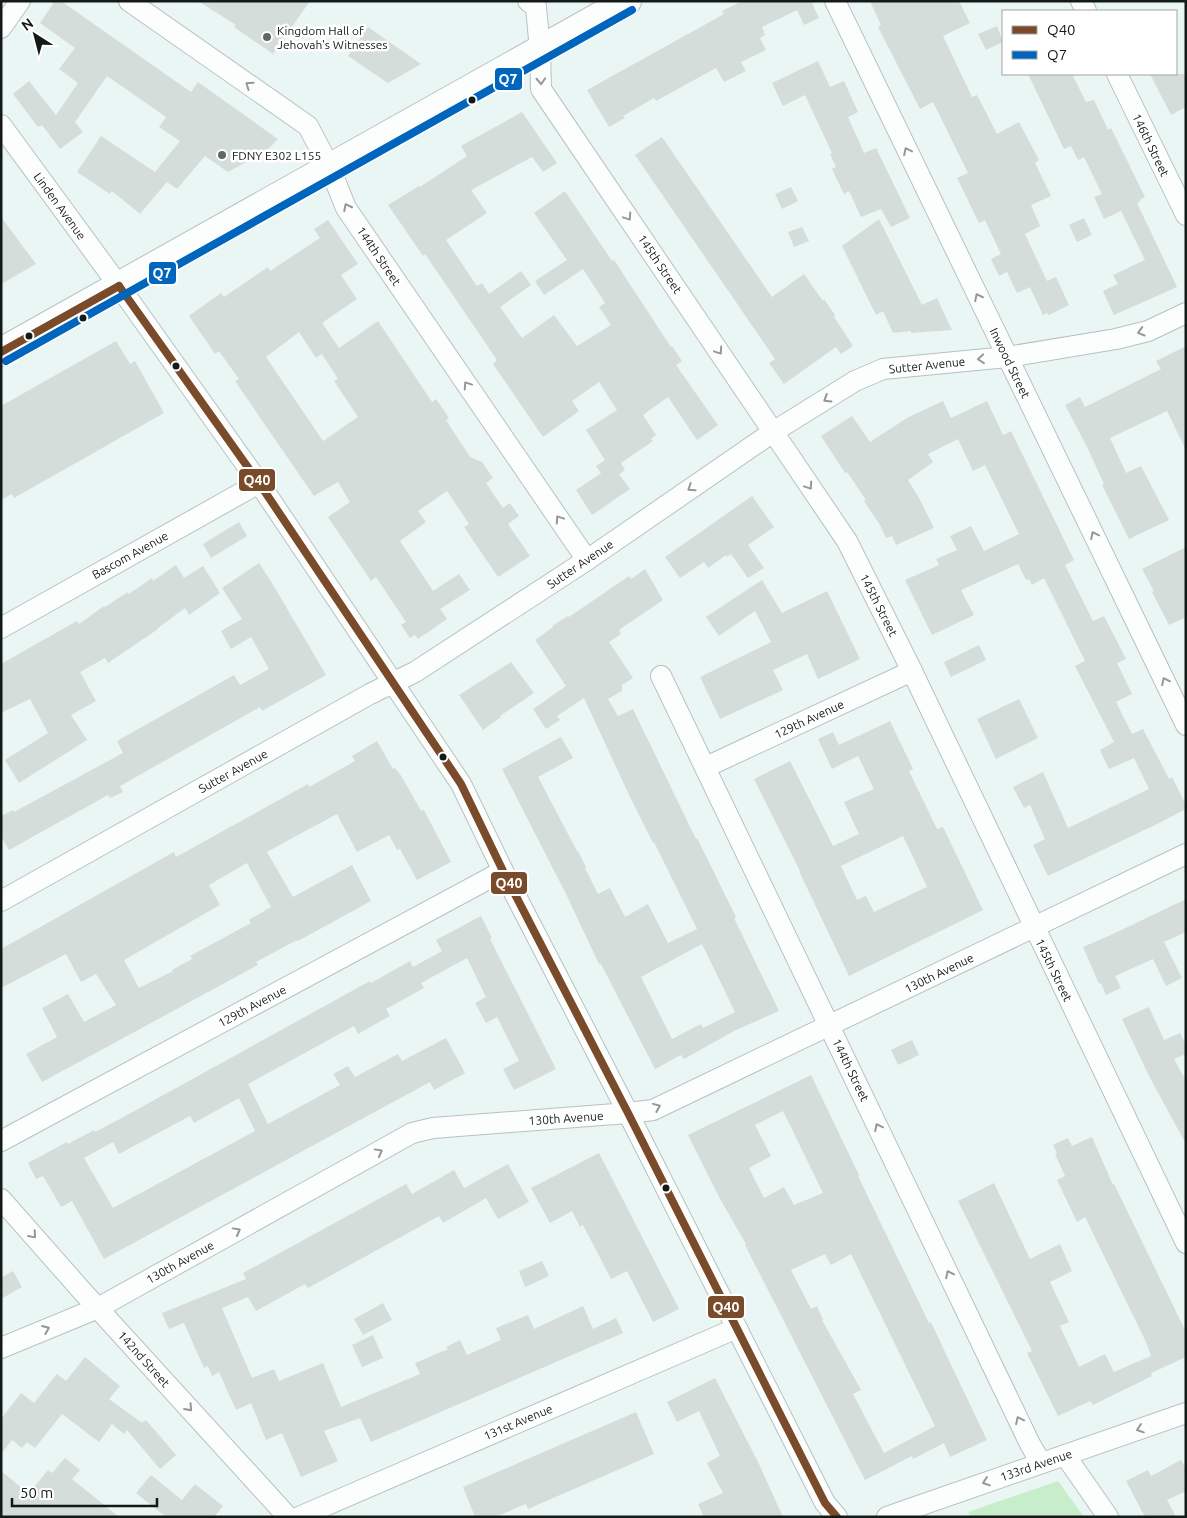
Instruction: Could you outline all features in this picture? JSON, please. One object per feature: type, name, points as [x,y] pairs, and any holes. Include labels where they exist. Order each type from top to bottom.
[{"type":"main road","points":[[1,352],[627,1]]},
{"type":"street","points":[[1,28],[20,1]]},
{"type":"street","name":"144th Street","points":[[129,1],[308,126],[330,168],[346,208],[586,560]]},
{"type":"street","name":"145th Street","points":[[528,1],[536,7],[541,88],[847,541],[912,671],[1186,1243]]},
{"type":"street","name":"Inwood Street","points":[[835,1],[1186,725]]},
{"type":"street","name":"146th Street","points":[[1117,75],[1186,215]]},
{"type":"street","name":"Linden Avenue","points":[[1,125],[119,286],[259,483],[461,784],[825,1503],[837,1517]]},
{"type":"street","name":"Sutter Avenue","points":[[1,901],[370,694],[415,672],[586,560],[773,432],[855,381],[883,369],[1007,356],[1116,339],[1148,331],[1186,313]]},
{"type":"street","name":"Bascom Avenue","points":[[1,628],[259,483]]},
{"type":"street","name":"129th Avenue","points":[[706,767],[912,671]]},
{"type":"street","name":"144th Street","points":[[661,676],[1041,1463]]},
{"type":"street","name":"130th Avenue","points":[[1,1348],[98,1308],[412,1133],[433,1128],[628,1114],[653,1110],[1186,854]]},
{"type":"street","name":"129th Avenue","points":[[1,1141],[504,871]]},
{"type":"street","name":"142nd Street","points":[[1,1199],[288,1517]]},
{"type":"street","name":"131st Avenue","points":[[299,1517],[737,1328]]},
{"type":"street","name":"133rd Avenue","points":[[887,1517],[1186,1413]]},
{"type":"street","points":[[1065,1455],[1108,1517]]},
{"type":"green space","points":[[1058,1481],[1084,1517],[971,1517],[968,1512]]},
{"type":"building","points":[[55,1],[61,1],[191,92],[198,82],[278,139],[265,152],[228,172],[205,156],[177,189],[167,182],[140,214],[112,191],[110,194],[77,172],[101,136],[155,172],[180,141],[159,127],[166,117],[107,76],[75,122],[83,132],[60,149],[42,125],[38,127],[13,94],[29,81],[56,115],[78,83],[59,69],[75,48],[40,23]]},
{"type":"building","name":"Kingdom Hall of Jehovah's Witnesses","points":[[198,1],[310,1],[273,54],[234,27],[236,25]]},
{"type":"building","points":[[742,1],[817,1],[812,3],[819,18],[804,25],[797,10],[762,27],[765,35],[760,38],[766,50],[741,62],[746,71],[724,82],[716,68],[656,101],[654,98],[623,116],[625,118],[609,127],[587,90],[724,14],[722,11]]},
{"type":"building","points":[[870,1],[959,1],[970,23],[943,36],[972,97],[977,95],[997,134],[1019,122],[1039,160],[1035,163],[1051,196],[1031,205],[1040,226],[1025,234],[1047,281],[1056,277],[1069,305],[1049,315],[1047,313],[1043,315],[1030,287],[1017,293],[1007,272],[999,276],[991,259],[1001,254],[985,220],[979,223],[957,178],[968,173],[933,102],[920,109],[878,27],[881,25]]},
{"type":"building","points":[[997,26],[1002,42],[986,50],[978,34]]},
{"type":"building","points":[[368,27],[421,64],[388,83],[348,56]]},
{"type":"building","points":[[818,61],[830,87],[844,81],[858,112],[848,117],[864,153],[876,148],[910,218],[891,227],[881,209],[861,217],[849,191],[844,194],[832,169],[836,167],[830,154],[832,153],[805,95],[783,106],[772,83]]},
{"type":"building","points":[[1186,74],[1186,107],[1171,115],[1151,75]]},
{"type":"building","points":[[1028,75],[1072,75],[1086,102],[1094,100],[1108,130],[1111,128],[1145,197],[1137,203],[1177,287],[1114,315],[1103,291],[1118,284],[1113,275],[1145,260],[1121,211],[1104,219],[1094,197],[1102,194],[1084,157],[1078,160],[1071,146],[1064,149]]},
{"type":"building","points":[[522,112],[557,163],[543,172],[532,157],[471,190],[487,213],[446,240],[477,286],[482,283],[489,294],[521,271],[531,285],[500,307],[522,338],[554,315],[577,346],[611,325],[599,307],[605,303],[583,269],[544,295],[535,281],[567,260],[534,213],[565,191],[682,361],[676,365],[718,425],[697,440],[668,397],[643,415],[656,435],[651,439],[653,441],[621,463],[625,470],[619,474],[630,489],[592,515],[576,490],[601,473],[596,466],[605,460],[586,430],[617,410],[599,382],[572,401],[579,411],[543,437],[493,364],[497,360],[425,254],[423,256],[388,205],[420,187],[467,156],[461,146]]},
{"type":"building","points":[[662,137],[772,297],[804,274],[835,315],[834,317],[853,346],[841,354],[836,347],[784,384],[769,363],[775,359],[635,155]]},
{"type":"building","points":[[791,187],[798,201],[782,209],[775,194]]},
{"type":"building","points":[[1,217],[36,264],[1,284]]},
{"type":"building","points":[[1084,218],[1092,235],[1077,242],[1069,225]]},
{"type":"building","points":[[879,219],[922,305],[937,298],[952,330],[893,333],[883,311],[876,315],[842,246]]},
{"type":"building","points":[[328,220],[358,264],[341,275],[357,299],[322,323],[339,348],[378,321],[432,402],[436,399],[449,418],[446,420],[470,457],[482,462],[493,478],[486,483],[503,508],[510,503],[519,516],[508,524],[530,556],[498,577],[464,527],[469,524],[447,491],[418,511],[426,522],[400,541],[433,591],[459,574],[470,590],[440,609],[447,619],[418,639],[415,635],[410,638],[401,625],[406,622],[376,577],[371,581],[328,517],[350,502],[338,482],[314,496],[235,381],[239,379],[219,351],[215,354],[189,316],[221,293],[224,297],[268,267],[270,271],[320,238],[314,229]],"holes":[[[299,332],[316,358],[322,354],[338,379],[334,381],[358,417],[323,441],[266,357]]]},
{"type":"building","points":[[802,227],[809,241],[794,247],[788,232]]},
{"type":"building","points":[[116,341],[130,364],[135,361],[164,413],[14,498],[12,494],[1,500],[1,406]]},
{"type":"building","points":[[1186,346],[1186,450],[1167,411],[1110,438],[1126,473],[1141,466],[1169,520],[1129,539],[1102,485],[1104,484],[1088,449],[1065,405],[1080,397],[1085,407],[1161,369],[1156,361]]},
{"type":"building","points":[[943,401],[951,418],[987,401],[1003,435],[1011,431],[1074,560],[1065,565],[1093,621],[1104,616],[1126,659],[1117,663],[1132,694],[1116,702],[1132,734],[1143,729],[1169,779],[1172,777],[1186,805],[1186,809],[1159,823],[1048,876],[1033,845],[1045,839],[1030,805],[1024,808],[1013,787],[1043,772],[1068,828],[1149,789],[1134,758],[1109,769],[1100,750],[1114,742],[1075,666],[1085,661],[1044,578],[1032,585],[1029,579],[1026,580],[1018,564],[961,590],[974,615],[932,635],[905,580],[939,565],[936,559],[957,550],[950,536],[971,526],[984,551],[1019,534],[985,465],[973,471],[958,439],[928,454],[933,462],[908,480],[934,528],[896,545],[892,536],[886,538],[864,501],[866,500],[847,472],[845,473],[821,436],[852,416],[870,442],[907,418]]},
{"type":"building","points":[[752,496],[774,527],[748,545],[764,568],[748,578],[731,554],[727,557],[726,555],[708,568],[704,562],[680,578],[665,557]]},
{"type":"building","points":[[239,522],[247,536],[211,558],[203,544]]},
{"type":"building","points":[[1186,547],[1186,617],[1169,625],[1142,569]]},
{"type":"building","points":[[259,563],[326,675],[262,711],[260,707],[120,786],[123,792],[110,798],[108,795],[9,850],[1,836],[1,816],[13,810],[14,812],[123,753],[117,741],[234,675],[240,685],[269,669],[251,637],[231,649],[221,631],[242,619],[222,588]]},
{"type":"building","points":[[176,565],[184,578],[203,566],[220,593],[189,615],[185,608],[108,663],[105,658],[80,672],[96,701],[71,715],[87,740],[19,783],[5,760],[48,733],[30,699],[1,713],[1,664],[77,621],[79,624],[104,606],[128,592],[129,594],[152,578],[153,581]]},
{"type":"building","points":[[645,569],[663,600],[619,630],[621,634],[609,642],[633,678],[622,685],[622,691],[608,699],[618,716],[633,709],[736,917],[734,918],[779,1011],[736,1030],[684,1059],[681,1055],[655,1069],[601,964],[599,964],[566,894],[502,769],[561,737],[573,758],[538,777],[578,851],[598,894],[610,888],[625,917],[648,904],[668,943],[697,929],[630,797],[584,698],[557,716],[560,720],[546,729],[533,709],[566,686],[535,640],[552,626],[569,617],[629,576],[631,579]],"holes":[[[702,944],[735,1012],[703,1028],[701,1024],[672,1039],[641,977]]]},
{"type":"building","points":[[762,580],[782,613],[827,591],[860,659],[818,679],[807,654],[773,670],[783,690],[720,719],[700,677],[771,642],[755,611],[719,636],[706,617]]},
{"type":"building","points":[[979,645],[986,660],[951,677],[944,662]]},
{"type":"building","points":[[511,662],[534,693],[483,730],[459,695]]},
{"type":"building","points":[[1019,699],[1038,738],[996,759],[977,719]]},
{"type":"building","points":[[890,721],[913,769],[909,771],[937,829],[943,827],[983,910],[849,976],[754,779],[790,761],[833,846],[859,834],[844,802],[874,789],[858,756],[832,769],[818,739],[833,732],[839,745]],"holes":[[[903,836],[927,887],[874,912],[866,896],[857,900],[841,866]]]},
{"type":"building","points":[[377,741],[393,769],[395,768],[402,777],[421,811],[424,810],[451,862],[417,880],[400,849],[397,850],[389,835],[357,852],[337,814],[296,836],[267,852],[293,897],[352,865],[371,901],[256,962],[258,965],[42,1082],[26,1054],[57,1037],[42,1008],[68,994],[84,1022],[116,1005],[96,974],[81,982],[66,954],[1,988],[1,949],[174,852],[176,857],[308,784],[309,787],[355,761],[352,756]],"holes":[[[247,863],[271,907],[249,920],[251,923],[190,956],[192,959],[173,971],[139,988],[124,960],[220,905],[209,885]]]},
{"type":"building","points":[[1186,899],[1186,932],[1164,942],[1182,978],[1166,986],[1153,959],[1115,976],[1121,988],[1106,995],[1101,983],[1099,984],[1083,947]]},
{"type":"building","points":[[481,916],[492,938],[490,939],[556,1069],[514,1090],[503,1069],[519,1061],[497,1017],[486,1023],[475,1003],[486,997],[467,958],[421,983],[424,988],[386,1009],[390,1016],[358,1034],[354,1026],[248,1084],[268,1124],[340,1085],[333,1074],[348,1066],[355,1077],[398,1054],[402,1061],[446,1038],[465,1073],[434,1090],[430,1082],[104,1259],[72,1201],[61,1207],[43,1176],[36,1179],[28,1163],[67,1142],[68,1144],[118,1120],[370,981],[371,983],[410,961],[413,967],[442,951],[436,940]],"holes":[[[239,1098],[255,1131],[113,1208],[84,1158],[113,1142],[119,1154],[190,1116],[194,1123]]]},
{"type":"building","points":[[1149,1007],[1164,1040],[1180,1033],[1186,1045],[1186,1054],[1174,1059],[1186,1081],[1186,1144],[1148,1074],[1122,1019]]},
{"type":"building","points":[[912,1040],[919,1055],[898,1065],[891,1050]]},
{"type":"building","points":[[811,1075],[858,1176],[987,1440],[950,1457],[944,1443],[913,1459],[912,1456],[865,1480],[746,1244],[719,1197],[688,1135]],"holes":[[[783,1111],[823,1193],[794,1205],[784,1187],[764,1198],[749,1168],[771,1156],[755,1125]],[[825,1254],[831,1265],[851,1254],[935,1426],[884,1453],[853,1394],[861,1390],[822,1320],[817,1306],[811,1309],[791,1270]]]},
{"type":"building","points":[[1092,1137],[1113,1185],[1186,1332],[1186,1357],[1151,1373],[1152,1376],[1093,1405],[1090,1401],[1058,1416],[1027,1353],[1032,1351],[958,1201],[994,1183],[1030,1259],[1060,1244],[1072,1271],[1050,1282],[1069,1322],[1060,1326],[1079,1367],[1105,1354],[1114,1372],[1151,1356],[1085,1217],[1077,1222],[1057,1180],[1065,1176],[1053,1145],[1068,1138],[1072,1146]]},
{"type":"building","points":[[599,1153],[679,1309],[653,1322],[627,1271],[611,1279],[583,1225],[580,1227],[572,1211],[550,1223],[531,1188]]},
{"type":"building","points":[[508,1164],[529,1202],[498,1219],[486,1198],[443,1223],[439,1216],[308,1288],[305,1284],[256,1311],[248,1297],[222,1308],[252,1378],[274,1369],[279,1381],[323,1363],[341,1407],[420,1374],[415,1363],[448,1349],[446,1347],[460,1340],[467,1355],[501,1340],[496,1328],[528,1315],[534,1329],[583,1306],[593,1329],[616,1318],[623,1333],[371,1442],[360,1418],[324,1431],[338,1461],[301,1477],[282,1433],[266,1440],[251,1403],[236,1410],[219,1372],[212,1376],[208,1366],[204,1368],[184,1323],[169,1329],[162,1313],[246,1279],[243,1273],[406,1184],[412,1194],[454,1170],[464,1188]]},
{"type":"building","points":[[542,1261],[549,1276],[525,1287],[519,1271]]},
{"type":"building","points":[[13,1271],[22,1287],[1,1299],[1,1278]]},
{"type":"building","points":[[383,1303],[392,1320],[363,1335],[354,1319]]},
{"type":"building","points":[[373,1335],[383,1358],[362,1367],[352,1345]]},
{"type":"building","points":[[85,1357],[120,1386],[109,1399],[142,1423],[146,1420],[176,1455],[160,1469],[127,1430],[124,1434],[112,1424],[99,1442],[62,1414],[35,1448],[27,1442],[22,1448],[12,1440],[1,1454],[1,1419],[21,1393],[34,1403],[57,1374],[66,1381]]},
{"type":"building","points":[[715,1378],[759,1464],[783,1517],[704,1517],[698,1504],[723,1493],[707,1463],[720,1456],[699,1411],[677,1422],[667,1402]]},
{"type":"building","points":[[636,1412],[654,1454],[528,1509],[526,1504],[495,1517],[475,1517],[463,1487]]},
{"type":"building","points":[[65,1458],[80,1470],[72,1479],[119,1517],[1,1517],[1,1471],[27,1492],[28,1490],[31,1491],[48,1470],[52,1473]]},
{"type":"building","points":[[1181,1460],[1186,1469],[1186,1491],[1167,1500],[1176,1517],[1145,1517],[1126,1481],[1148,1470],[1151,1476]]},
{"type":"building","points":[[151,1475],[182,1500],[195,1484],[223,1506],[214,1517],[166,1517],[136,1493]]},
{"type":"transit line","name":"Q7","points":[[6,361],[632,10]]},
{"type":"transit line","name":"Q40","points":[[119,286],[259,483],[461,784],[503,871],[628,1113],[825,1503],[837,1517]]},
{"type":"transit line","name":"Q40","points":[[1,352],[119,286]]},
{"type":"place","name":"Kingdom Hall of Jehovah's Witnesses","points":[[267,37]]},
{"type":"place","name":"FDNY E302 L155","points":[[222,155]]}]
